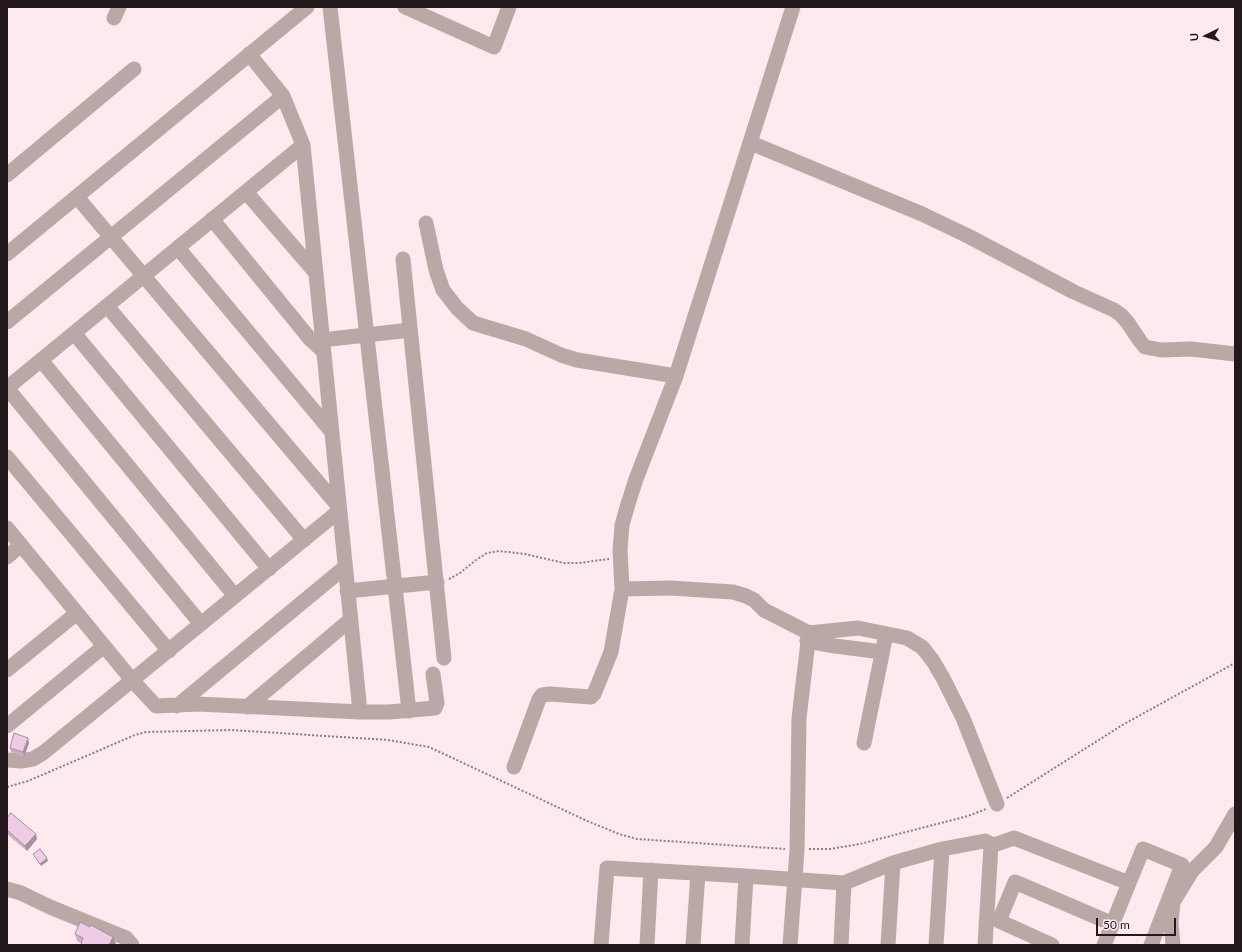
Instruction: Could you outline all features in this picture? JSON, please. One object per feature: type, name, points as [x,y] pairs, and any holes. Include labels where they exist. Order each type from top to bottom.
[{"type":"street","points":[[7,254],[307,7]]},
{"type":"street","points":[[330,7],[408,711]]},
{"type":"street","points":[[405,7],[494,47],[509,7]]},
{"type":"street","points":[[514,767],[542,695],[550,694],[588,698],[594,694],[611,652],[622,589],[622,525],[636,479],[676,376],[793,7]]},
{"type":"street","points":[[249,54],[284,96],[303,145],[322,346],[360,712]]},
{"type":"street","points":[[7,175],[134,69]]},
{"type":"street","points":[[7,322],[284,96]]},
{"type":"street","points":[[750,143],[922,214],[968,236],[1074,292],[1114,310],[1128,323],[1145,347],[1161,350],[1191,350],[1235,354]]},
{"type":"street","points":[[201,624],[7,388],[303,145]]},
{"type":"street","points":[[246,192],[316,273]]},
{"type":"street","points":[[77,197],[339,509]]},
{"type":"street","points":[[212,219],[310,339],[322,346],[367,335],[410,330]]},
{"type":"street","points":[[426,223],[436,270],[443,290],[457,308],[473,323],[526,339],[561,355],[577,360],[676,376]]},
{"type":"street","points":[[178,248],[331,432]]},
{"type":"street","points":[[403,259],[444,658]]},
{"type":"street","points":[[107,306],[304,540]]},
{"type":"street","points":[[74,333],[268,569]]},
{"type":"street","points":[[41,360],[235,596]]},
{"type":"street","points":[[7,457],[169,650]]},
{"type":"street","points":[[7,760],[21,761],[33,759],[43,753],[304,540],[339,509]]},
{"type":"street","points":[[7,528],[132,680],[156,706],[198,704],[360,712],[408,711],[434,708],[436,706],[433,674]]},
{"type":"street","points":[[7,557],[21,545]]},
{"type":"street","points":[[177,706],[345,567]]},
{"type":"street","points":[[347,591],[437,582]]},
{"type":"street","points":[[622,589],[671,588],[733,592],[754,600],[764,610],[808,637],[835,646],[882,652]]},
{"type":"street","points":[[10,663],[77,613]]},
{"type":"street","points":[[247,707],[350,620]]},
{"type":"street","points":[[808,637],[858,628],[907,638],[922,647],[943,678],[963,718],[997,804]]},
{"type":"street","points":[[864,742],[886,634]]},
{"type":"street","points":[[790,945],[797,850],[799,718],[808,637]]},
{"type":"street","points":[[7,726],[104,646]]},
{"type":"street","points":[[1173,945],[1171,922],[1173,902],[1192,871],[1216,847],[1235,814]]},
{"type":"street","points":[[990,846],[1014,838],[1129,883]]},
{"type":"street","points":[[601,945],[607,868],[844,883],[893,863],[942,849],[985,841],[989,843],[990,846],[985,945]]},
{"type":"street","points":[[936,945],[942,849]]},
{"type":"street","points":[[1104,945],[1143,849],[1182,865],[1151,945]]},
{"type":"street","points":[[888,945],[893,863]]},
{"type":"street","points":[[647,945],[651,870]]},
{"type":"street","points":[[693,945],[698,873]]},
{"type":"street","points":[[742,945],[746,876]]},
{"type":"street","points":[[1052,945],[999,921],[1010,880],[1113,924]]},
{"type":"street","points":[[840,945],[844,883]]},
{"type":"street","points":[[7,889],[21,893],[50,907],[126,938],[132,945]]},
{"type":"path","points":[[437,582],[446,580],[460,573],[487,553],[499,550],[564,563],[606,560],[621,556]]},
{"type":"path","points":[[7,787],[28,781],[135,735],[146,732],[232,730],[388,740],[429,747],[585,820],[636,840],[797,850],[830,849],[860,844],[968,816],[987,809],[1124,724],[1235,663]]},
{"type":"building","points":[[14,733],[28,738],[23,752],[10,748]]},
{"type":"building","points":[[11,813],[36,834],[25,846],[7,830],[7,818]]},
{"type":"building","points":[[40,849],[47,858],[40,864],[33,854]]},
{"type":"building","points":[[80,922],[90,927],[91,925],[113,937],[109,945],[81,944],[83,938],[75,934]]}]
